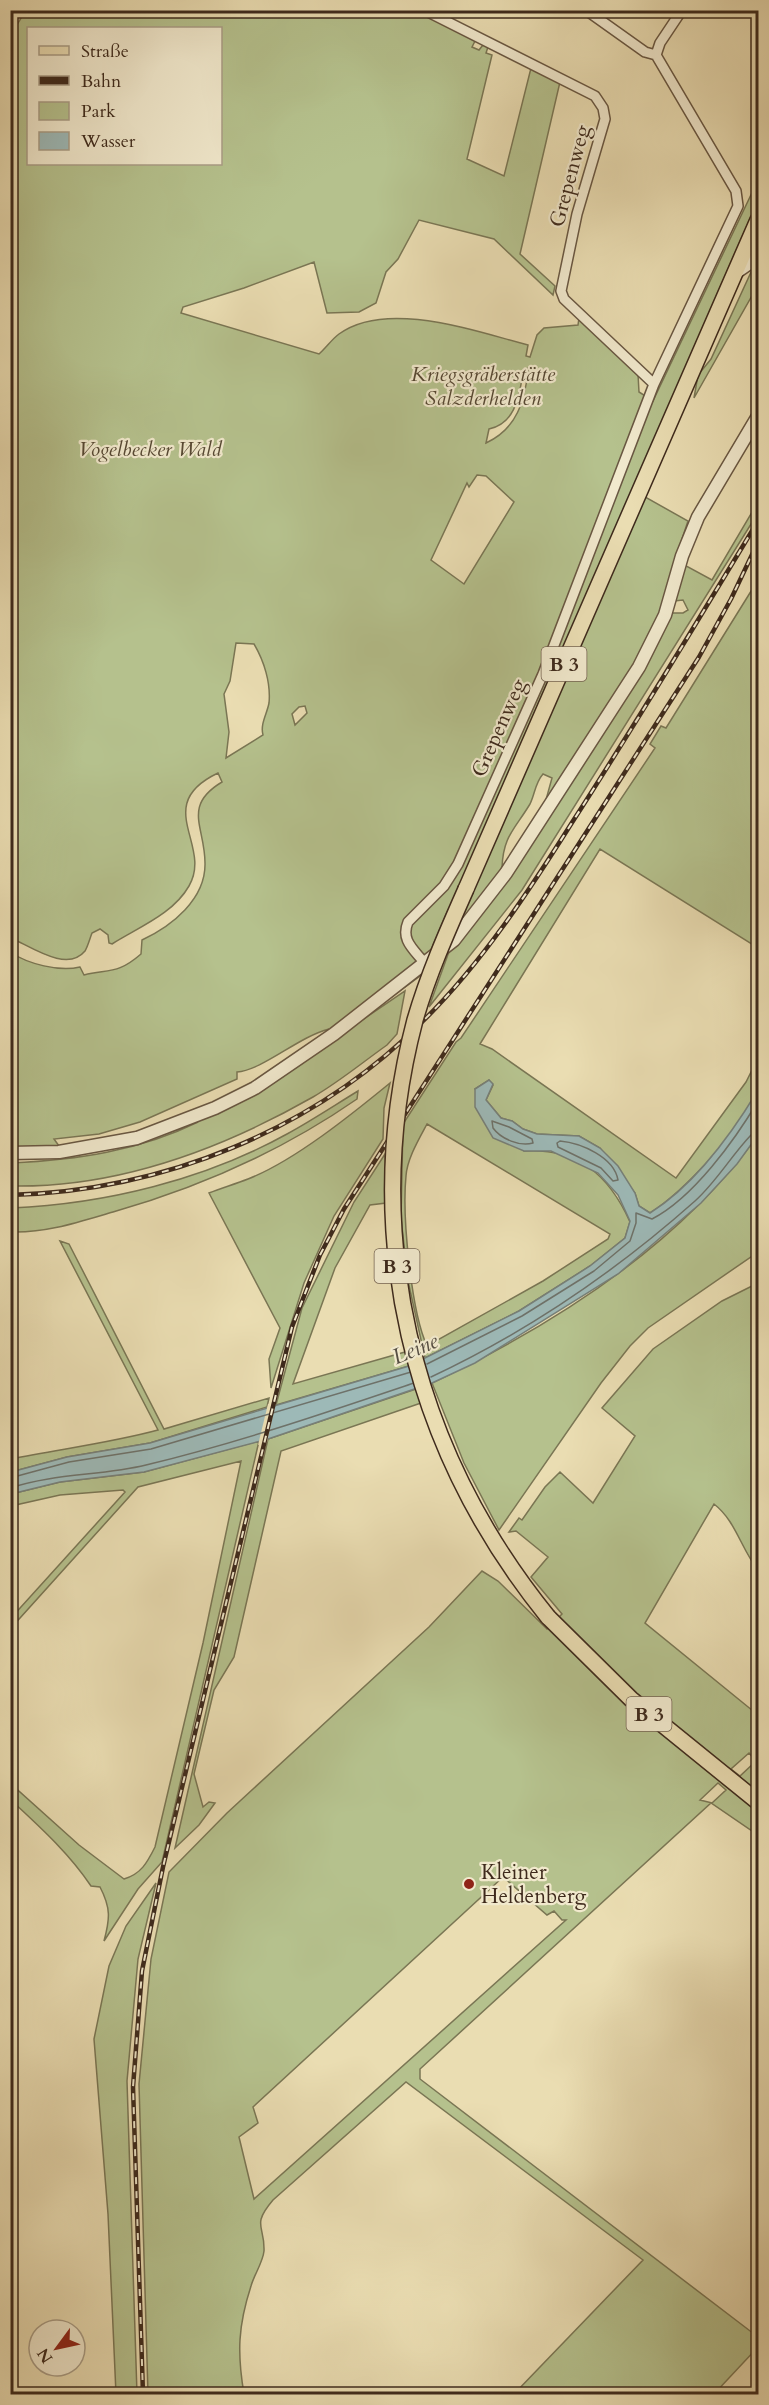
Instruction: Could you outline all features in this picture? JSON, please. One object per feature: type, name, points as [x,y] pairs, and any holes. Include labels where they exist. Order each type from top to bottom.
[{"type":"main road","name":"B 3","points":[[758,228],[734,274],[466,889],[424,992],[404,1069],[393,1172],[397,1265],[416,1365],[444,1446],[482,1523],[513,1572],[549,1617],[632,1699],[759,1802]]},
{"type":"street","name":"Grepenweg","points":[[424,10],[595,96],[603,108],[604,119],[577,214],[561,291],[564,300],[654,384]]},
{"type":"street","points":[[586,10],[645,52],[656,55],[660,43],[682,10]]},
{"type":"street","name":"Grepenweg","points":[[426,965],[406,941],[405,929],[408,922],[444,886],[458,864],[543,674],[654,384],[739,200],[656,55]]},
{"type":"street","points":[[734,274],[759,257]]},
{"type":"street","points":[[10,1154],[59,1152],[137,1138],[215,1108],[255,1088],[297,1060],[426,965],[465,928],[506,873],[639,667],[670,601],[682,556],[698,517],[759,416]]},
{"type":"green space","points":[[26,10],[419,11],[475,41],[472,47],[479,50],[483,45],[488,47],[486,53],[492,55],[467,159],[504,176],[531,68],[560,82],[520,254],[555,286],[553,295],[494,239],[419,220],[398,259],[386,272],[376,303],[359,312],[327,313],[314,262],[244,288],[183,307],[181,313],[319,354],[339,334],[359,324],[382,319],[406,319],[458,327],[528,345],[526,356],[530,357],[537,335],[544,328],[578,325],[579,318],[638,374],[639,392],[653,401],[758,180],[758,200],[667,410],[680,417],[645,497],[688,521],[675,560],[712,580],[758,502],[758,513],[522,890],[429,1007],[464,910],[448,910],[420,976],[340,1035],[405,991],[397,1034],[387,1045],[313,1097],[242,1134],[205,1149],[129,1173],[51,1185],[11,1186],[11,1163],[83,1156],[130,1147],[198,1122],[134,1145],[57,1157],[11,1158],[10,952],[44,966],[80,967],[84,975],[120,968],[141,954],[142,940],[175,919],[185,910],[200,888],[205,863],[198,818],[199,809],[202,800],[222,782],[218,773],[199,785],[189,798],[186,812],[194,856],[194,871],[189,886],[182,896],[165,912],[112,944],[109,943],[108,935],[100,929],[92,933],[85,951],[69,959],[48,956],[11,938],[11,25],[15,28]],"holes":[[[529,368],[525,392],[518,412],[506,430],[486,443],[489,429],[506,421],[511,414],[518,397],[524,369]],[[477,475],[486,476],[514,502],[464,584],[431,560],[467,483],[469,487]],[[683,600],[688,610],[683,613],[672,613],[674,601]],[[236,643],[254,644],[264,665],[269,688],[269,703],[263,723],[263,735],[226,758],[229,732],[224,694],[230,681]],[[305,706],[307,713],[295,725],[292,714],[299,707]],[[543,774],[552,778],[544,807],[502,868],[507,840],[530,804],[538,781]],[[329,1029],[310,1045],[263,1076],[184,1116],[159,1126],[117,1137],[59,1146],[54,1139],[99,1134],[140,1122],[237,1079],[237,1072],[258,1066],[317,1033]]]},
{"type":"green space","points":[[758,266],[758,285],[694,398],[698,375],[711,359],[752,270]]},
{"type":"green space","points":[[758,580],[758,948],[600,849],[480,1044],[492,1049],[676,1178],[746,1082],[758,1058],[758,1090],[741,1122],[712,1158],[679,1190],[650,1213],[639,1206],[635,1193],[600,1148],[579,1136],[537,1134],[523,1129],[512,1121],[501,1118],[486,1100],[493,1085],[489,1080],[475,1089],[524,1151],[560,1154],[589,1168],[612,1191],[630,1222],[625,1238],[590,1266],[519,1311],[425,1358],[408,1281],[401,1218],[403,1124],[655,748],[650,744],[661,726],[666,728]],"holes":[[[427,1124],[610,1234],[608,1239],[543,1281],[427,1346],[421,1330],[412,1287],[405,1214],[406,1176],[409,1163]]]},
{"type":"green space","points":[[390,1083],[384,1108],[383,1139],[334,1216],[304,1283],[271,1388],[269,1359],[280,1328],[209,1193],[248,1179],[284,1161],[340,1123]]},
{"type":"green space","points":[[358,1091],[357,1099],[329,1118],[270,1151],[209,1179],[146,1202],[75,1223],[37,1231],[11,1232],[11,1208],[46,1206],[118,1195],[188,1177],[255,1150],[296,1129]]},
{"type":"green space","points":[[758,1135],[758,1252],[648,1328],[630,1346],[601,1383],[499,1530],[464,1463],[432,1383],[523,1335],[611,1279],[691,1212],[726,1175]]},
{"type":"green space","points":[[385,1154],[386,1203],[370,1205],[335,1268],[293,1384],[405,1352],[409,1366],[276,1405],[302,1308],[354,1202]]},
{"type":"green space","points":[[60,1241],[69,1244],[164,1429],[269,1398],[267,1407],[150,1443],[67,1457],[11,1472],[11,1459],[158,1430]]},
{"type":"green space","points":[[758,1283],[758,1570],[728,1519],[714,1504],[645,1623],[758,1715],[758,1835],[711,1803],[420,2069],[420,2079],[758,2337],[758,2347],[714,2394],[514,2394],[643,2260],[406,2082],[273,2200],[262,2215],[264,2251],[251,2286],[241,2327],[240,2365],[244,2394],[148,2394],[139,2084],[151,1959],[169,1872],[227,1813],[429,1627],[482,1571],[498,1581],[547,1629],[562,1614],[531,1577],[548,1557],[516,1531],[509,1532],[519,1518],[522,1520],[545,1487],[560,1472],[593,1503],[635,1436],[602,1408],[653,1349],[722,1301]],"holes":[[[749,1753],[756,1761],[740,1776],[731,1769]],[[718,1783],[726,1790],[712,1803],[700,1800]],[[503,1877],[547,1915],[554,1911],[562,1920],[566,1920],[254,2199],[239,2137],[258,2123],[253,2107]]]},
{"type":"green space","points":[[416,1389],[421,1403],[281,1451],[234,1657],[214,1690],[194,1774],[203,1807],[209,1802],[215,1803],[199,1825],[175,1848],[268,1439]]},
{"type":"green space","points":[[259,1441],[162,1862],[138,1889],[104,1941],[108,1914],[100,1887],[91,1886],[63,1851],[11,1800],[11,1784],[79,1845],[124,1879],[135,1874],[146,1863],[155,1847],[203,1643],[241,1461],[138,1487],[11,1628],[11,1618],[125,1492],[123,1490],[60,1495],[11,1506],[11,1494],[60,1482],[144,1472]]},
{"type":"green space","points":[[156,1883],[138,1959],[127,2081],[137,2394],[116,2394],[108,2214],[94,2039],[109,1966],[126,1926]]},
{"type":"water","points":[[489,1080],[493,1084],[486,1100],[501,1118],[537,1134],[579,1136],[600,1148],[618,1166],[635,1193],[639,1206],[650,1213],[682,1188],[711,1158],[758,1090],[758,1135],[737,1164],[701,1203],[618,1274],[475,1363],[432,1383],[268,1439],[144,1472],[60,1482],[11,1494],[11,1472],[67,1457],[150,1443],[409,1366],[519,1311],[590,1266],[625,1238],[630,1221],[618,1195],[598,1173],[551,1151],[524,1151],[493,1138],[475,1107],[475,1089]]},
{"type":"pier","points":[[276,1402],[267,1442],[258,1445],[268,1404]]},
{"type":"railway","points":[[10,1195],[67,1191],[124,1181],[179,1167],[233,1147],[285,1123],[334,1094],[381,1060],[445,999],[485,951],[522,900],[667,672],[758,521]]},
{"type":"railway","points":[[143,2394],[133,2087],[142,1971],[163,1867],[292,1327],[320,1255],[344,1209],[699,657],[731,599],[758,542]]},
{"type":"place","name":"Kleiner Heldenberg","points":[[469,1884]]},
{"type":"park label","name":"Kriegsgräberstätte Salzderhelden","points":[[483,386]]},
{"type":"park label","name":"Vogelbecker Wald","points":[[150,449]]},
{"type":"water label","name":"Leine","points":[[415,1349]]}]
